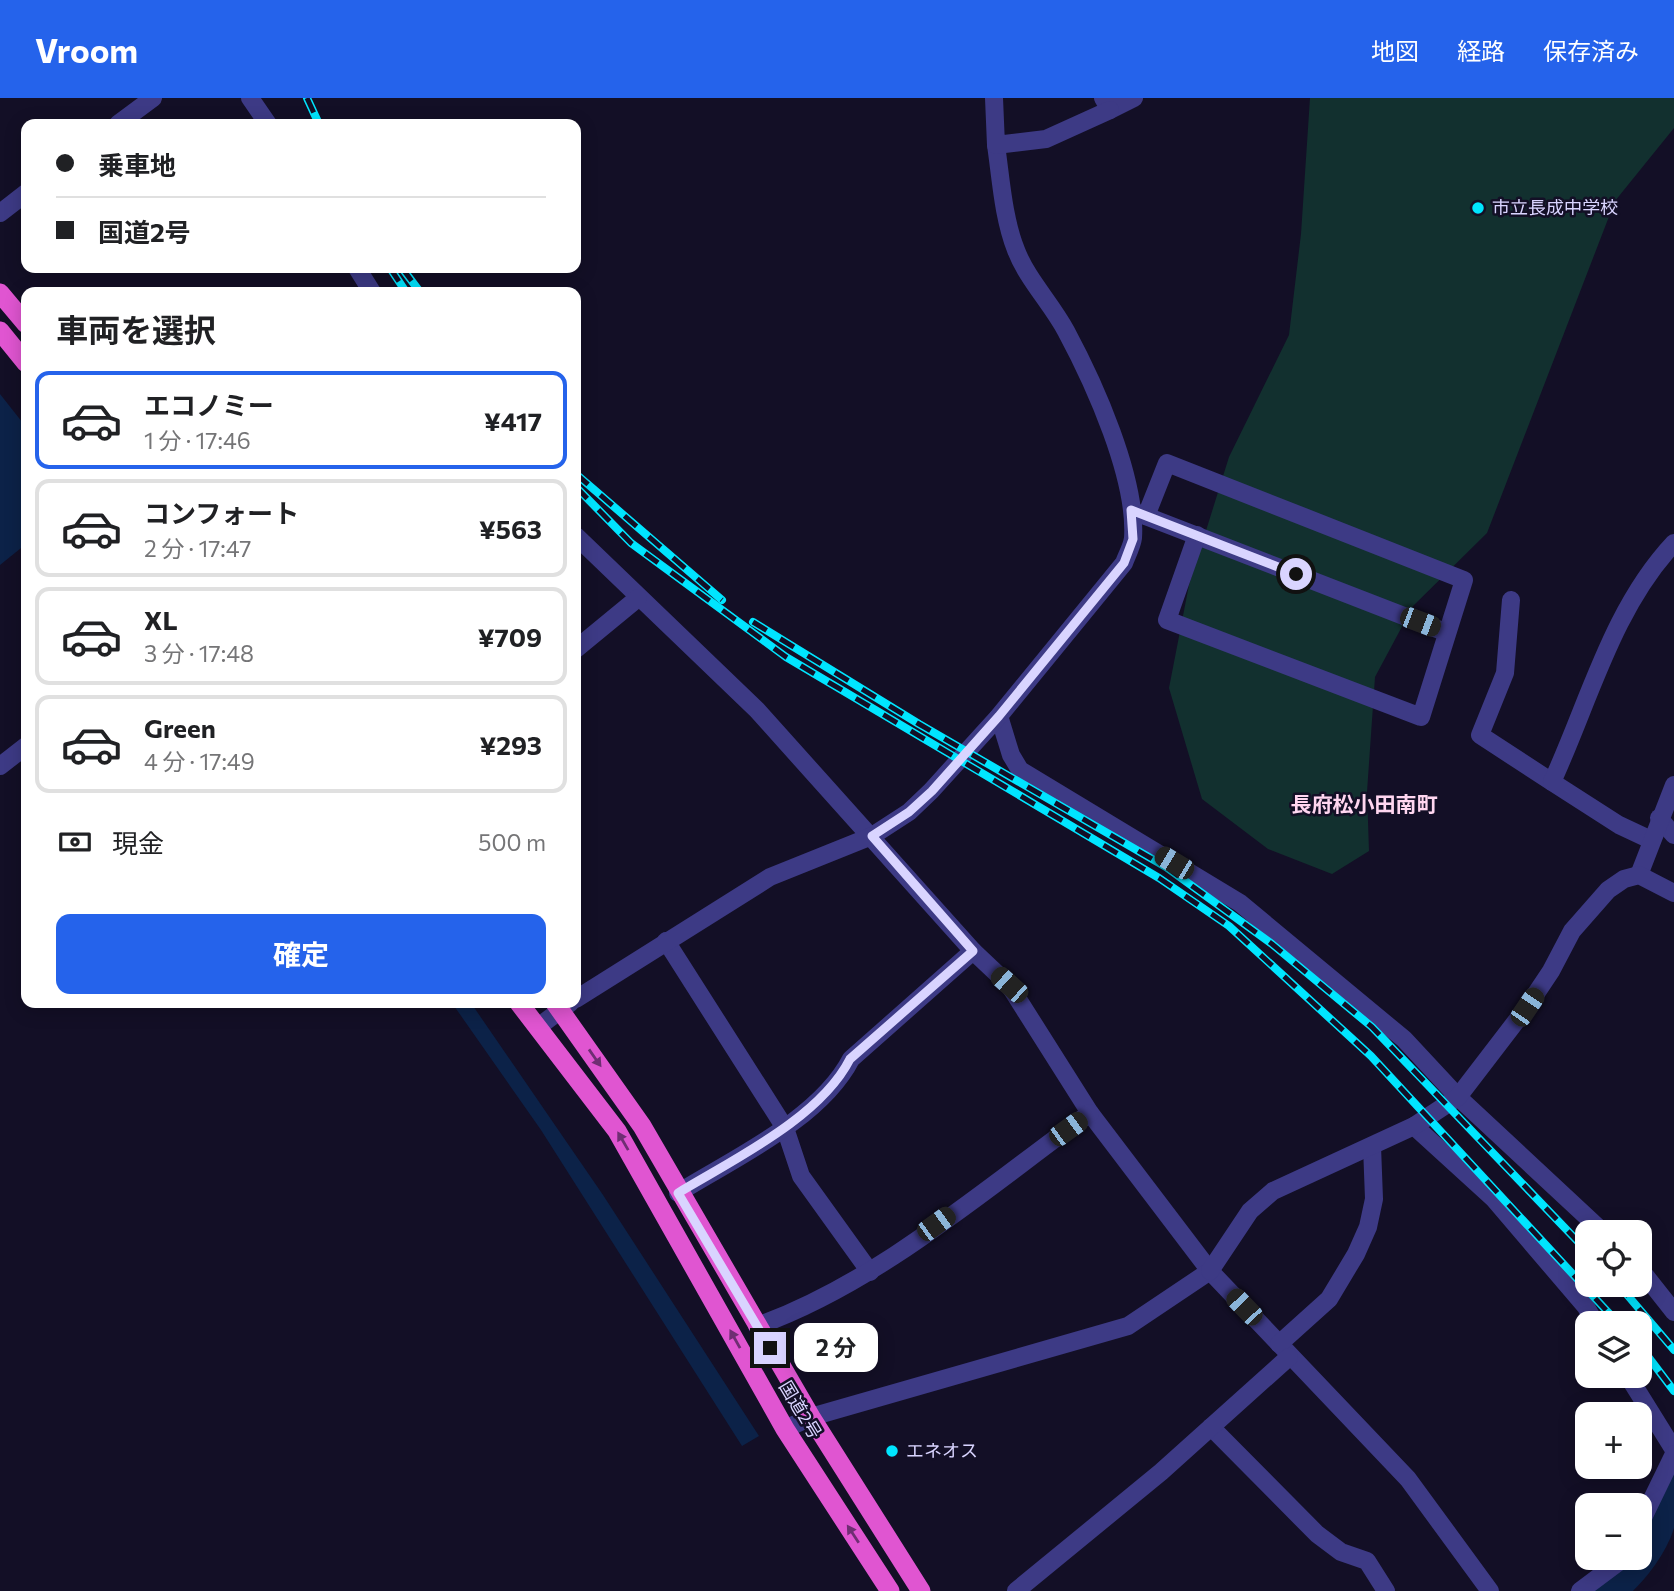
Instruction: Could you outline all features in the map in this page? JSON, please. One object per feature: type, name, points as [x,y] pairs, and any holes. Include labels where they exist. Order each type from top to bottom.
[{"type":"highway","points":[[0,293],[21,318]]},
{"type":"highway","points":[[0,331],[21,357]]},
{"type":"highway","name":"国道2号","points":[[523,1008],[617,1131],[785,1429],[890,1591]]},
{"type":"highway","name":"国道2号","points":[[568,1008],[642,1126],[678,1193],[811,1417],[921,1591]]},
{"type":"street","points":[[125,119],[153,98]]},
{"type":"street","points":[[250,98],[265,119]]},
{"type":"street","points":[[994,98],[996,145],[1007,217],[1016,250],[1066,330],[1093,387],[1113,435],[1138,513]]},
{"type":"street","points":[[996,145],[1046,139],[1106,104],[1134,98]]},
{"type":"street","points":[[0,213],[21,197]]},
{"type":"street","points":[[581,993],[770,877],[872,836],[909,812],[999,716],[1124,563],[1133,539],[1138,513],[1167,463],[1464,580],[1445,632],[1421,718],[1167,620],[1197,535]]},
{"type":"street","points":[[1138,513],[1445,632]]},
{"type":"street","points":[[581,541],[757,709],[973,951],[1009,985],[1090,1113],[1210,1271],[1408,1479],[1490,1591]]},
{"type":"street","points":[[1552,782],[1611,638],[1658,560],[1674,543]]},
{"type":"street","points":[[581,645],[638,598]]},
{"type":"street","points":[[1511,600],[1505,673],[1480,735],[1619,825],[1651,841]]},
{"type":"street","points":[[999,716],[1011,755],[1020,770],[1240,903],[1404,1039],[1458,1097],[1590,1220]]},
{"type":"street","points":[[0,766],[21,750]]},
{"type":"street","points":[[1639,874],[1674,785]]},
{"type":"street","points":[[1659,818],[1674,835]]},
{"type":"street","points":[[785,1429],[811,1417],[1128,1326],[1210,1271],[1250,1211],[1273,1191],[1414,1126],[1458,1097],[1527,1007],[1551,971],[1572,931],[1608,890],[1624,878],[1639,874],[1674,894]]},
{"type":"street","points":[[666,941],[785,1128],[801,1176],[870,1272]]},
{"type":"street","points":[[678,1193],[785,1128],[840,1079],[850,1059],[973,951]]},
{"type":"street","points":[[538,1027],[559,1008]]},
{"type":"street","points":[[757,1325],[781,1317],[870,1272],[1090,1113]]},
{"type":"street","points":[[1414,1126],[1493,1198],[1588,1311]]},
{"type":"street","points":[[1016,1591],[1211,1427],[1329,1299],[1356,1254],[1368,1227],[1374,1199],[1371,1146]]},
{"type":"street","points":[[1652,1284],[1674,1312]]},
{"type":"street","points":[[1635,1388],[1674,1452],[1652,1499]]},
{"type":"street","points":[[1211,1427],[1318,1534],[1340,1552],[1367,1561],[1386,1591]]},
{"type":"street","points":[[1580,1591],[1608,1570]]},
{"type":"green space","points":[[1310,98],[1674,98],[1674,128],[1615,201],[1487,533],[1413,606],[1375,677],[1367,792],[1369,851],[1332,874],[1268,849],[1202,799],[1169,688],[1189,585],[1229,457],[1289,335],[1301,234]]},
{"type":"water","points":[[0,394],[21,421],[21,548],[0,565]]},
{"type":"water","points":[[456,1008],[474,1008],[603,1195],[759,1436],[742,1446],[541,1130]]},
{"type":"waterway","points":[[1610,1591],[1630,1571],[1647,1548],[1674,1480]]},
{"type":"railway","points":[[307,98],[317,119]]},
{"type":"railway","points":[[393,273],[403,287]]},
{"type":"railway","points":[[406,273],[416,287]]},
{"type":"railway","points":[[581,478],[722,600]]},
{"type":"railway","points":[[581,492],[631,543],[786,657],[1159,878],[1229,926],[1371,1056],[1607,1311]]},
{"type":"railway","points":[[753,622],[919,724],[1166,867],[1272,944],[1372,1027],[1575,1238]]},
{"type":"railway","points":[[1629,1297],[1674,1350]]},
{"type":"railway","points":[[1652,1362],[1674,1391]]},
{"type":"place","name":"市立長成中学校","points":[[1478,208]]},
{"type":"place","name":"エネオス","points":[[892,1451]]},
{"type":"district","name":"長府松小田南町","points":[[1364,805]]},
{"type":"route","points":[[770,1348],[678,1193],[785,1128],[840,1079],[850,1059],[973,951],[872,836],[909,812],[932,791],[999,716],[1124,563],[1133,539],[1131,510],[1296,574]]}]
